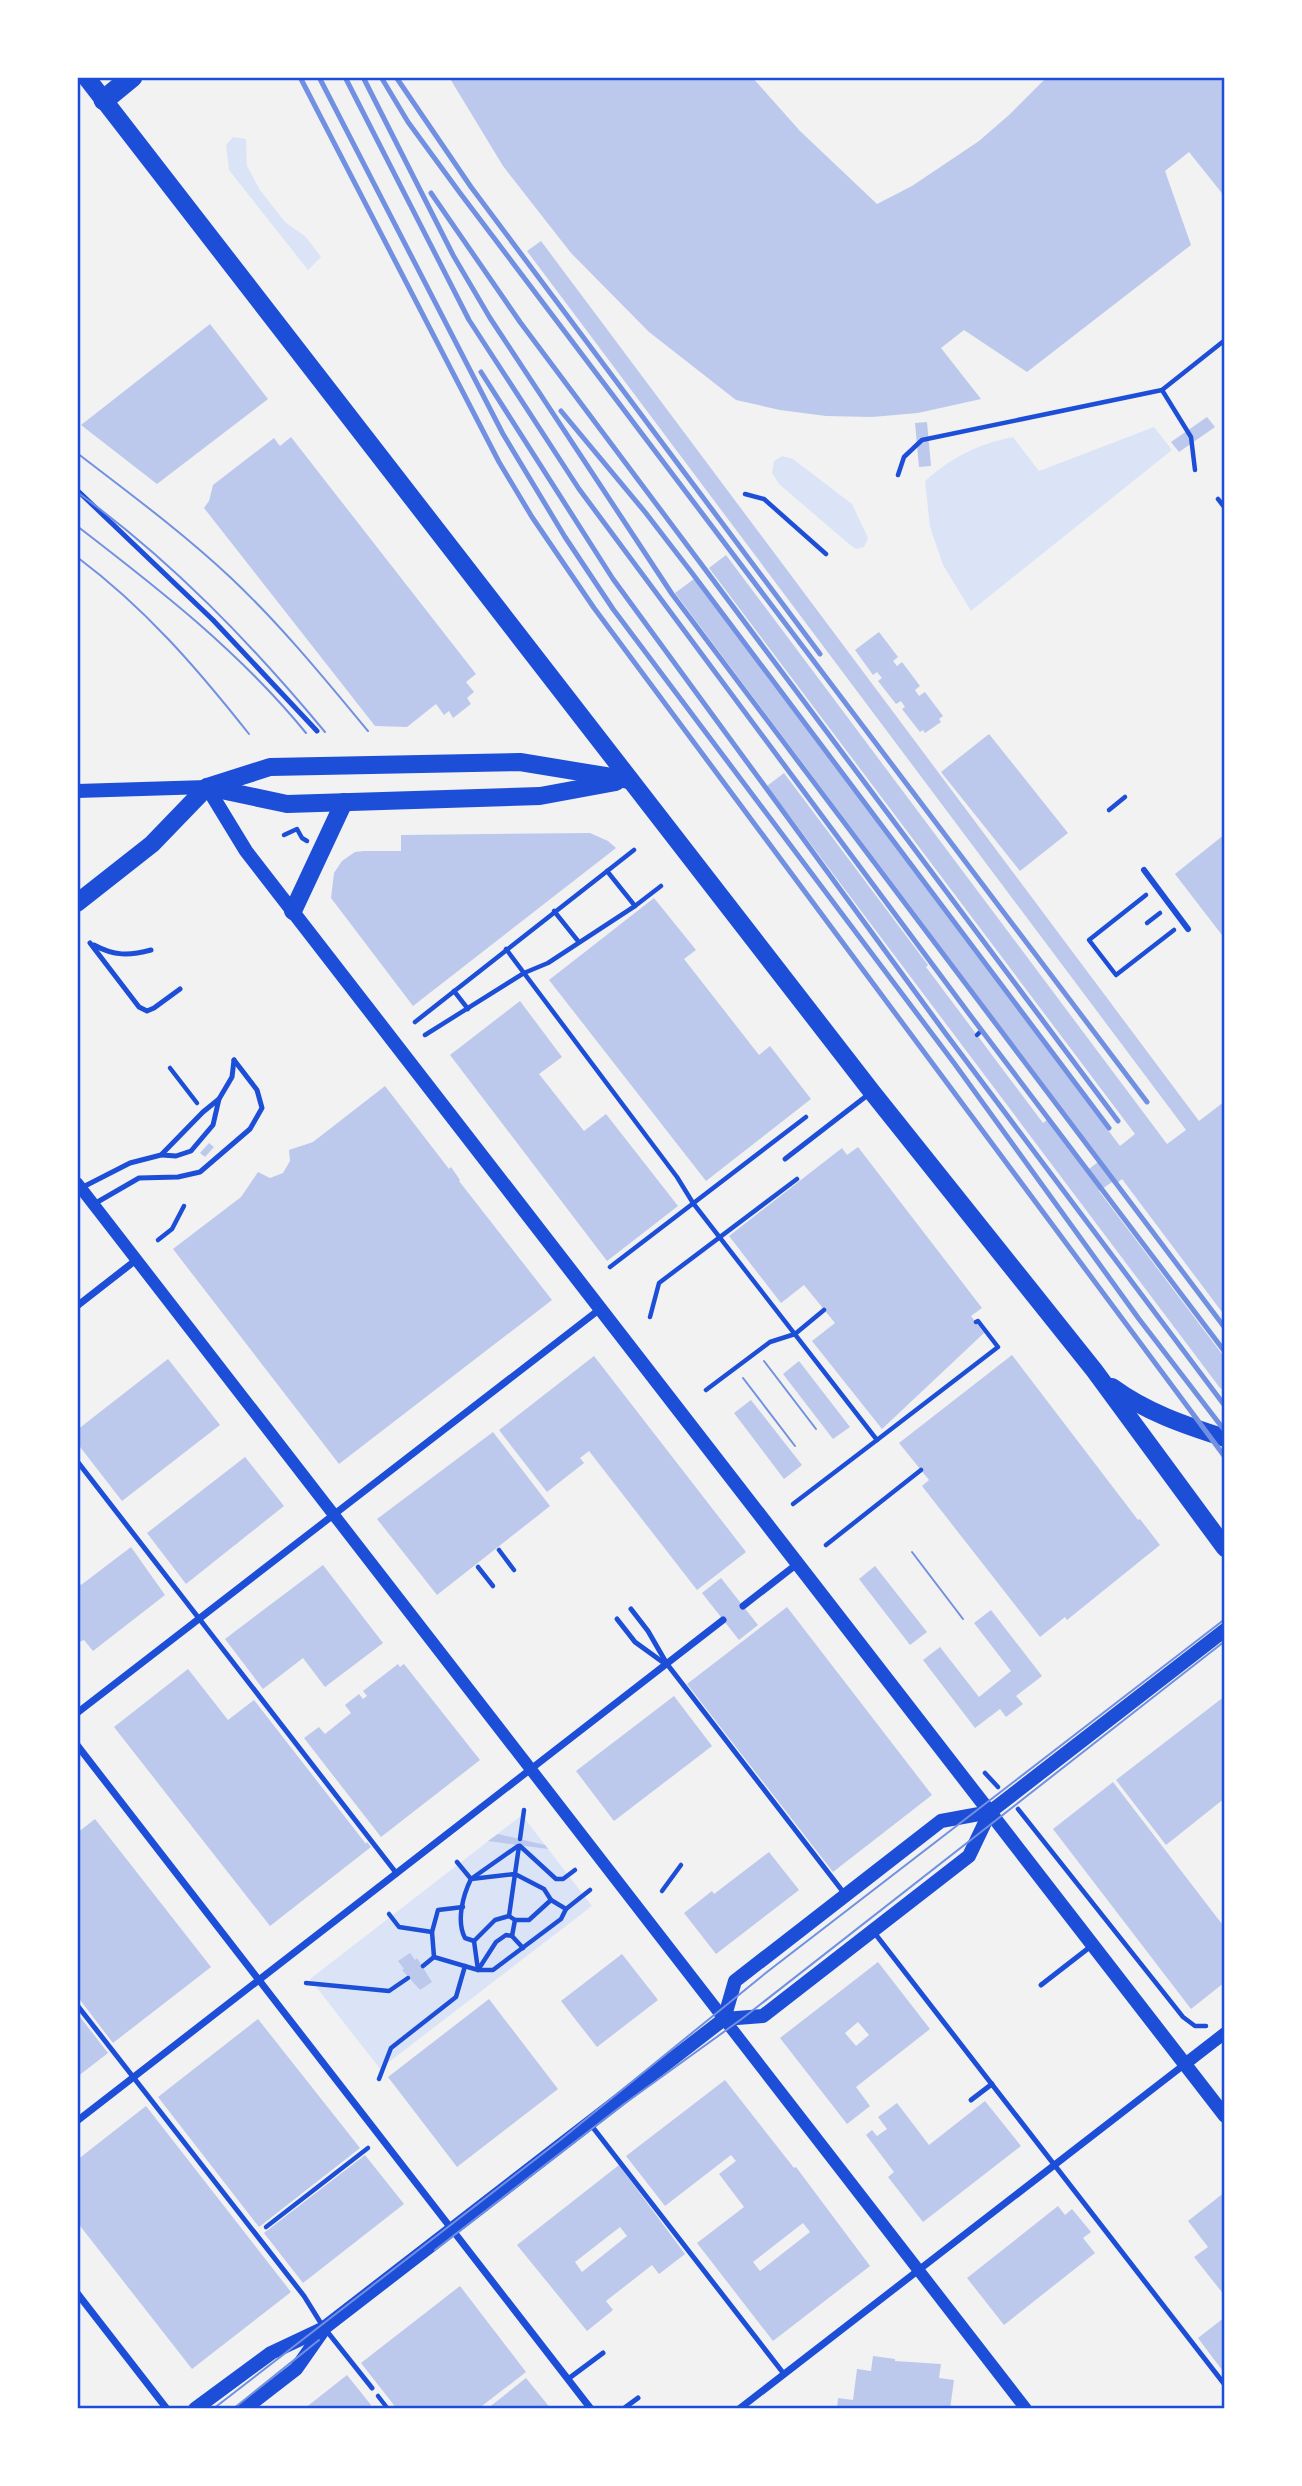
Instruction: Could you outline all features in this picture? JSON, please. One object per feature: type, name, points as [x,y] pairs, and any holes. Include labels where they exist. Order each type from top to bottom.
[{"type":"highway","points":[[104,100],[132,77]]},
{"type":"main road","points":[[86,77],[872,1092],[1094,1370],[1225,1548]]},
{"type":"main road","points":[[77,903],[152,844],[206,787],[270,767],[520,762],[630,780]]},
{"type":"main road","points":[[77,791],[206,787],[287,804],[540,796],[630,780]]},
{"type":"main road","points":[[206,787],[246,851],[1225,2116]]},
{"type":"main road","points":[[293,911],[344,802]]},
{"type":"main road","points":[[1094,1370],[1119,1392],[1147,1410],[1225,1438]]},
{"type":"main road","points":[[195,2409],[271,2353],[324,2328],[724,2018],[763,2016],[969,1856],[990,1812],[1225,1630]]},
{"type":"main road","points":[[724,2018],[735,1981],[941,1821],[990,1812]]},
{"type":"main road","points":[[244,2409],[296,2369],[324,2328]]},
{"type":"street","points":[[1144,870],[1188,929]]},
{"type":"street","points":[[79,1185],[1026,2409]]},
{"type":"street","points":[[77,1306],[136,1260]]},
{"type":"street","points":[[77,1713],[600,1308]]},
{"type":"street","points":[[743,1606],[797,1563]]},
{"type":"street","points":[[77,2121],[723,1620]]},
{"type":"street","points":[[77,1745],[591,2409]]},
{"type":"street","points":[[739,2409],[1225,2033]]},
{"type":"street","points":[[77,2293],[167,2409]]},
{"type":"lane","points":[[77,490],[214,620],[317,731]]},
{"type":"lane","points":[[151,950],[130,956],[120,955],[109,953],[90,943],[139,1007],[147,1011],[155,1009],[180,989]]},
{"type":"lane","points":[[79,1185],[130,1163],[191,1151],[213,1125],[219,1100],[232,1077],[234,1060],[257,1090],[262,1108],[250,1129],[200,1172],[139,1178],[94,1204]]},
{"type":"lane","points":[[785,1159],[872,1092]]},
{"type":"lane","points":[[161,1155],[203,1112],[219,1100]]},
{"type":"lane","points":[[77,1461],[397,1874]]},
{"type":"lane","points":[[631,1609],[667,1664],[846,1895]]},
{"type":"lane","points":[[617,1619],[635,1642],[667,1664]]},
{"type":"lane","points":[[873,1931],[1225,2385]]},
{"type":"lane","points":[[1041,1985],[1093,1945]]},
{"type":"lane","points":[[77,2005],[304,2296],[324,2328],[372,2388]]},
{"type":"lane","points":[[971,2100],[992,2084]]},
{"type":"lane","points":[[589,2123],[784,2374]]},
{"type":"lane","points":[[568,2379],[603,2353]]},
{"type":"lane","points":[[623,2409],[638,2398]]},
{"type":"path","points":[[898,475],[904,457],[922,440],[1162,390],[1225,340]]},
{"type":"path","points":[[1162,390],[1191,437],[1195,470]]},
{"type":"path","points":[[746,494],[764,499],[826,554]]},
{"type":"path","points":[[1217,499],[1225,508]]},
{"type":"path","points":[[1109,810],[1125,797]]},
{"type":"path","points":[[284,835],[297,829],[307,841]]},
{"type":"path","points":[[415,1022],[634,850]]},
{"type":"path","points":[[607,871],[635,906]]},
{"type":"path","points":[[425,1035],[524,974],[548,963],[661,886]]},
{"type":"path","points":[[1141,900],[1089,940],[1116,975],[1168,934]]},
{"type":"path","points":[[554,911],[578,941]]},
{"type":"path","points":[[506,949],[677,1177],[693,1203],[877,1440]]},
{"type":"path","points":[[454,991],[468,1009]]},
{"type":"path","points":[[170,1068],[199,1105]]},
{"type":"path","points":[[610,1266],[806,1117]]},
{"type":"path","points":[[650,1317],[659,1283],[797,1180]]},
{"type":"path","points":[[158,1240],[172,1229],[184,1206]]},
{"type":"path","points":[[706,1390],[770,1342],[794,1334],[824,1310]]},
{"type":"path","points":[[793,1504],[998,1347],[978,1321],[976,1322]]},
{"type":"path","points":[[826,1545],[921,1471]]},
{"type":"path","points":[[499,1550],[514,1570]]},
{"type":"path","points":[[478,1567],[493,1586]]},
{"type":"path","points":[[509,1916],[524,1810]]},
{"type":"path","points":[[1037,1830],[1183,2017],[1189,2023],[1201,2027]]},
{"type":"path","points":[[520,1843],[556,1879],[563,1880],[575,1870]]},
{"type":"path","points":[[474,1941],[465,1938],[460,1928],[465,1891],[471,1879],[520,1843]]},
{"type":"path","points":[[457,1862],[471,1879]]},
{"type":"path","points":[[662,1891],[681,1865]]},
{"type":"path","points":[[471,1879],[515,1874],[544,1889],[551,1900],[566,1909]]},
{"type":"path","points":[[435,1957],[478,1970],[493,1970],[561,1919],[566,1909],[590,1890]]},
{"type":"path","points":[[474,1941],[495,1920],[509,1916],[515,1920],[529,1920],[551,1900]]},
{"type":"path","points":[[435,1957],[432,1932],[438,1910],[463,1907]]},
{"type":"path","points":[[389,1914],[399,1927],[432,1932]]},
{"type":"path","points":[[512,1936],[515,1920]]},
{"type":"path","points":[[478,1970],[496,1942],[506,1935],[512,1936],[523,1948]]},
{"type":"path","points":[[474,1941],[478,1970]]},
{"type":"path","points":[[423,1966],[435,1957]]},
{"type":"path","points":[[379,2079],[391,2048],[456,1997],[465,1966]]},
{"type":"path","points":[[306,1983],[389,1992],[408,1978]]},
{"type":"path","points":[[256,2235],[368,2148]]},
{"type":"shaded area","points":[[233,137],[246,139],[247,166],[260,190],[285,222],[306,237],[321,257],[308,270],[229,170],[226,145]]},
{"type":"shaded area","points":[[1154,427],[1172,450],[971,611],[943,565],[930,527],[925,481],[966,453],[1000,440],[1013,437],[1039,471]]},
{"type":"shaded area","points":[[782,456],[793,459],[852,504],[868,538],[864,547],[856,549],[849,544],[779,484],[772,473],[774,461]]},
{"type":"shaded area","points":[[522,1815],[592,1906],[380,2069],[310,1979]]},
{"type":"building","points":[[449,77],[752,77],[800,131],[877,204],[912,186],[979,141],[1047,77],[1225,77],[1225,197],[1189,152],[1165,171],[1191,245],[1027,372],[964,330],[941,348],[981,399],[918,413],[872,417],[826,416],[780,410],[736,400],[649,332],[571,253],[503,166]]},
{"type":"building","points":[[541,241],[1199,1121],[1225,1101],[1225,1316],[1122,1179],[1117,1183],[1115,1180],[1099,1191],[1225,1358],[1225,1390],[1220,1388],[767,786],[784,773],[1043,1123],[1047,1120],[1086,1171],[1101,1160],[675,593],[694,579],[1120,1146],[1135,1134],[709,568],[726,555],[1167,1144],[1186,1130],[527,251]]},
{"type":"building","points":[[210,324],[268,399],[157,484],[81,425]]},
{"type":"building","points":[[1207,417],[1215,427],[1179,452],[1171,442]]},
{"type":"building","points":[[927,422],[931,466],[919,467],[915,423]]},
{"type":"building","points":[[291,437],[476,674],[466,682],[474,692],[467,698],[471,704],[453,718],[449,711],[444,715],[436,704],[407,727],[375,726],[204,508],[209,501],[213,485],[274,438],[280,446]]},
{"type":"building","points":[[879,632],[898,657],[893,661],[897,666],[902,662],[920,686],[915,690],[919,696],[925,692],[943,716],[939,719],[941,722],[925,733],[923,730],[920,732],[902,709],[905,707],[901,701],[896,704],[878,681],[882,678],[877,672],[873,675],[855,650]]},
{"type":"building","points":[[989,734],[1068,833],[1020,871],[941,772]]},
{"type":"building","points":[[590,833],[616,848],[413,1006],[331,898],[334,873],[342,861],[355,852],[401,851],[401,835]]},
{"type":"building","points":[[1225,834],[1225,939],[1175,874]]},
{"type":"building","points":[[654,898],[696,950],[684,959],[759,1055],[770,1046],[811,1099],[706,1181],[549,980]]},
{"type":"building","points":[[520,1001],[562,1057],[539,1074],[584,1131],[606,1114],[678,1206],[607,1261],[450,1055]]},
{"type":"building","points":[[385,1086],[449,1169],[451,1167],[552,1300],[339,1464],[173,1249],[241,1197],[258,1172],[270,1178],[283,1173],[290,1161],[289,1150],[313,1142]]},
{"type":"building","points":[[209,1143],[214,1147],[205,1157],[200,1153]]},
{"type":"building","points":[[858,1147],[982,1308],[971,1316],[984,1333],[882,1429],[812,1341],[835,1323],[804,1285],[781,1303],[729,1236],[842,1148],[847,1155]]},
{"type":"building","points":[[1012,1355],[1160,1545],[1067,1620],[1065,1617],[1040,1637],[922,1486],[929,1480],[899,1443]]},
{"type":"building","points":[[594,1356],[746,1552],[697,1590],[589,1451],[580,1458],[584,1463],[547,1492],[499,1430]]},
{"type":"building","points":[[168,1359],[220,1425],[122,1501],[77,1443],[77,1430]]},
{"type":"building","points":[[799,1361],[850,1427],[833,1439],[783,1374]]},
{"type":"building","points":[[751,1400],[802,1465],[784,1479],[734,1413]]},
{"type":"building","points":[[493,1432],[550,1506],[437,1595],[377,1519]]},
{"type":"building","points":[[245,1457],[284,1506],[186,1584],[147,1533]]},
{"type":"building","points":[[131,1547],[165,1595],[93,1651],[84,1640],[77,1643],[77,1580],[81,1585]]},
{"type":"building","points":[[323,1565],[383,1643],[325,1687],[303,1658],[263,1689],[225,1639]]},
{"type":"building","points":[[875,1566],[927,1632],[910,1645],[859,1579]]},
{"type":"building","points":[[721,1578],[758,1625],[739,1640],[702,1593]]},
{"type":"building","points":[[787,1607],[932,1795],[833,1872],[687,1684]]},
{"type":"building","points":[[991,1610],[1042,1676],[1016,1696],[1023,1704],[1006,1717],[1000,1709],[975,1728],[923,1660],[940,1647],[979,1697],[1011,1671],[974,1623]]},
{"type":"building","points":[[398,1664],[400,1667],[404,1664],[480,1760],[381,1837],[304,1738],[319,1727],[325,1734],[351,1713],[345,1705],[359,1694],[363,1699],[367,1696],[363,1691]]},
{"type":"building","points":[[188,1669],[228,1720],[254,1700],[371,1847],[270,1926],[114,1727]]},
{"type":"building","points":[[674,1696],[712,1746],[614,1821],[576,1771]]},
{"type":"building","points":[[1225,1696],[1225,1798],[1166,1845],[1116,1780]]},
{"type":"building","points":[[1113,1782],[1225,1928],[1225,1982],[1191,2009],[1053,1829]]},
{"type":"building","points":[[95,1819],[211,1967],[113,2043],[77,1996],[77,1833]]},
{"type":"building","points":[[498,1834],[545,1845],[548,1849],[488,1841]]},
{"type":"building","points":[[769,1852],[799,1890],[716,1954],[684,1913]]},
{"type":"building","points":[[410,1953],[415,1960],[417,1958],[432,1982],[420,1990],[402,1970],[404,1969],[398,1961]]},
{"type":"building","points":[[622,1954],[658,2000],[597,2047],[561,2001]]},
{"type":"building","points":[[878,1962],[930,2029],[856,2087],[870,2106],[847,2124],[780,2038]],"holes":[[[858,2022],[869,2035],[856,2046],[845,2033]]]},
{"type":"building","points":[[489,1999],[558,2089],[457,2167],[388,2077]]},
{"type":"building","points":[[77,2013],[108,2053],[77,2077]]},
{"type":"building","points":[[258,2019],[360,2148],[259,2227],[158,2097]]},
{"type":"building","points":[[725,2080],[794,2168],[796,2167],[870,2266],[773,2341],[697,2243],[744,2207],[719,2174],[736,2161],[731,2155],[665,2206],[626,2156]],"holes":[[[803,2223],[810,2232],[760,2271],[753,2262]]]},
{"type":"building","points":[[985,2101],[1021,2146],[923,2222],[888,2177],[894,2172],[866,2135],[872,2130],[877,2136],[887,2129],[878,2117],[897,2103],[929,2145]]},
{"type":"building","points":[[146,2106],[291,2292],[192,2369],[77,2222],[77,2160]]},
{"type":"building","points":[[365,2155],[404,2204],[303,2283],[264,2233]]},
{"type":"building","points":[[619,2165],[685,2254],[659,2274],[652,2265],[606,2301],[613,2310],[587,2331],[517,2245]],"holes":[[[620,2227],[627,2236],[582,2272],[575,2262]]]},
{"type":"building","points":[[1225,2192],[1225,2296],[1194,2257],[1208,2247],[1188,2221]]},
{"type":"building","points":[[1058,2206],[1065,2215],[1072,2209],[1091,2232],[1083,2238],[1095,2253],[1004,2325],[967,2278]]},
{"type":"building","points":[[460,2286],[526,2372],[478,2409],[397,2409],[361,2363]]},
{"type":"building","points":[[1225,2317],[1225,2374],[1198,2338]]},
{"type":"building","points":[[873,2356],[895,2361],[941,2364],[939,2378],[954,2380],[950,2409],[837,2409],[838,2398],[853,2400],[857,2369],[871,2371]]},
{"type":"building","points":[[347,2375],[371,2405],[367,2409],[304,2409]]},
{"type":"building","points":[[526,2378],[551,2409],[487,2409]]},
{"type":"tram line","points":[[77,453],[230,577],[284,632],[368,731]]},
{"type":"tram line","points":[[77,492],[177,574],[239,635],[325,732]]},
{"type":"tram line","points":[[77,526],[198,623],[254,675],[306,733]]},
{"type":"tram line","points":[[77,557],[102,576],[169,640],[249,734]]},
{"type":"tram line","points":[[764,1361],[816,1429]]},
{"type":"tram line","points":[[743,1378],[795,1446]]},
{"type":"tram line","points":[[912,1552],[963,1619]]},
{"type":"tram line","points":[[213,2409],[559,2141],[767,1972],[1225,1619]]},
{"type":"tram line","points":[[435,2250],[624,2104],[743,2018],[1225,1641]]},
{"type":"tram line","points":[[233,2409],[319,2340]]},
{"type":"railway","points":[[300,77],[499,462],[532,517],[594,608],[1225,1457]]},
{"type":"railway","points":[[319,77],[503,434],[565,537],[613,609],[954,1063],[1139,1319],[1225,1431]]},
{"type":"railway","points":[[345,77],[469,320],[579,489],[970,1015],[1225,1352]]},
{"type":"railway","points":[[363,77],[453,255],[490,318],[672,594],[1225,1328]]},
{"type":"railway","points":[[381,77],[408,122],[460,193],[1147,1102]]},
{"type":"railway","points":[[396,77],[471,187],[820,654]]},
{"type":"railway","points":[[431,193],[520,322],[1118,1121]]},
{"type":"railway","points":[[481,372],[613,579],[946,1034],[1225,1406]]},
{"type":"railway","points":[[561,411],[692,573],[1109,1128]]}]
